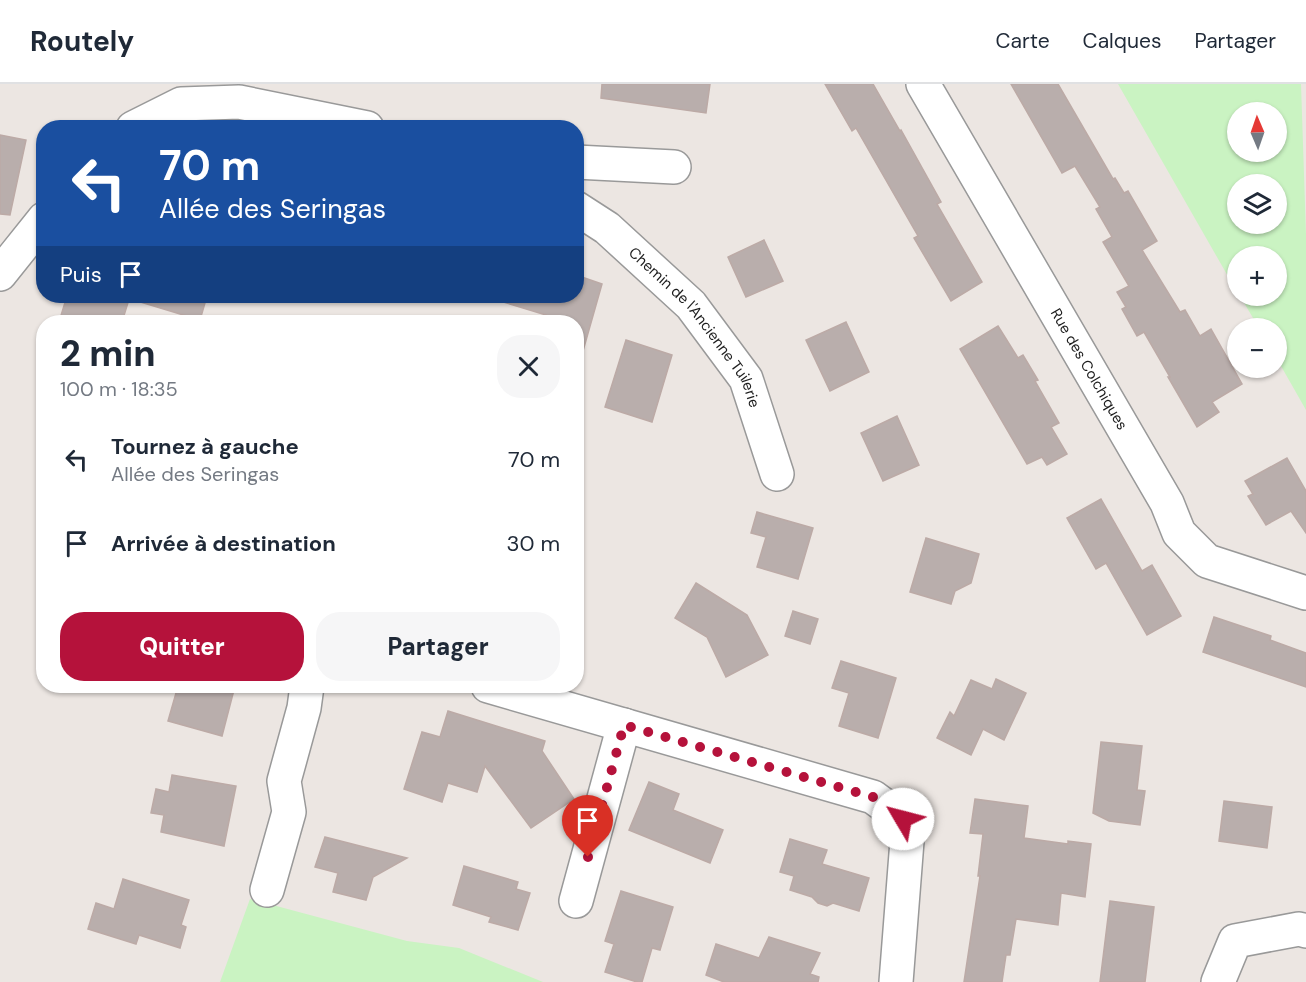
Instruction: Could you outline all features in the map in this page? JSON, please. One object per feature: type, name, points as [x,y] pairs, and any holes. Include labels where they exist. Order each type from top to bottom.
[{"type":"street","name":"Rue des Colchiques","points":[[923,84],[1167,503],[1179,533],[1207,561],[1306,593]]},
{"type":"street","points":[[149,120],[181,104],[239,102],[328,120]]},
{"type":"street","points":[[584,162],[674,167]]},
{"type":"street","name":"Chemin de l'Ancienne Tuilerie","points":[[584,213],[607,228],[691,305],[746,379],[777,474]]},
{"type":"street","points":[[0,274],[36,229]]},
{"type":"street","points":[[267,890],[289,812],[284,781],[307,693]]},
{"type":"street","points":[[512,693],[873,797],[903,819],[907,841],[896,982]]},
{"type":"street","points":[[576,901],[624,725]]},
{"type":"street","points":[[1218,982],[1234,941],[1299,929],[1306,931]]},
{"type":"green space","points":[[1118,84],[1301,84],[1306,235],[1306,410],[1287,377],[1287,318],[1253,318],[1246,306],[1287,306],[1287,246],[1227,246],[1227,275]]},
{"type":"green space","points":[[250,899],[407,941],[459,948],[543,982],[220,982]]},
{"type":"building","points":[[602,84],[710,84],[706,113],[601,98]]},
{"type":"building","points":[[825,84],[873,84],[941,202],[937,204],[982,282],[951,301],[914,238],[918,236],[856,128],[852,131]]},
{"type":"building","points":[[1011,84],[1058,84],[1113,179],[1115,178],[1124,193],[1128,191],[1157,241],[1142,250],[1180,312],[1185,310],[1200,336],[1211,329],[1227,357],[1227,378],[1239,378],[1242,384],[1212,402],[1219,412],[1197,427],[1144,332],[1137,336],[1122,309],[1126,307],[1117,292],[1129,286],[1103,242],[1112,237],[1096,209],[1100,207],[1075,166],[1062,173]]},
{"type":"building","points":[[0,135],[26,140],[10,215],[0,214]]},
{"type":"building","points":[[764,240],[783,281],[746,297],[728,257]]},
{"type":"building","points":[[584,278],[602,284],[584,347],[584,315],[546,315],[507,303],[584,303]]},
{"type":"building","points":[[65,303],[128,303],[124,315],[61,315]]},
{"type":"building","points":[[144,303],[205,303],[201,315],[183,315]]},
{"type":"building","points":[[846,322],[869,372],[830,391],[806,340]]},
{"type":"building","points":[[998,326],[1018,358],[1023,355],[1059,423],[1051,427],[1067,454],[1047,465],[1042,457],[1027,464],[960,349]]},
{"type":"building","points":[[626,340],[672,355],[652,422],[605,407]]},
{"type":"building","points":[[897,416],[919,465],[883,481],[861,433]]},
{"type":"building","points":[[1287,458],[1306,491],[1306,533],[1291,511],[1266,525],[1248,496],[1253,494],[1245,481]]},
{"type":"building","points":[[1101,499],[1142,571],[1152,565],[1181,616],[1147,635],[1106,563],[1096,569],[1067,518]]},
{"type":"building","points":[[757,512],[813,528],[798,579],[757,567],[766,537],[751,533]]},
{"type":"building","points":[[926,538],[979,554],[971,583],[955,591],[951,604],[910,592]]},
{"type":"building","points":[[696,583],[747,615],[768,655],[726,677],[707,637],[675,618]]},
{"type":"building","points":[[793,611],[818,619],[810,644],[785,636]]},
{"type":"building","points":[[1214,617],[1271,636],[1270,640],[1306,653],[1306,687],[1203,652]]},
{"type":"building","points":[[841,661],[896,678],[878,738],[839,726],[849,693],[832,688]]},
{"type":"building","points":[[996,679],[1026,693],[1004,740],[983,729],[971,755],[937,738],[950,712],[954,716],[971,680],[992,689]]},
{"type":"building","points":[[176,693],[233,693],[222,736],[168,721]]},
{"type":"building","points":[[448,711],[545,741],[542,751],[574,799],[531,828],[485,766],[477,792],[448,783],[442,802],[404,789],[422,732],[440,737]]},
{"type":"building","points":[[1101,742],[1142,746],[1137,790],[1145,791],[1140,825],[1109,821],[1093,813]]},
{"type":"building","points":[[172,775],[236,786],[224,846],[161,832],[164,815],[151,813],[156,789],[169,792]]},
{"type":"building","points":[[649,782],[679,794],[673,810],[723,830],[710,863],[629,830]]},
{"type":"building","points":[[975,799],[1028,806],[1024,838],[1068,844],[1068,841],[1091,844],[1085,897],[1061,893],[1058,925],[1016,919],[1010,955],[1006,955],[1002,982],[964,982],[980,876],[978,876],[983,834],[970,833]]},
{"type":"building","points":[[1224,801],[1272,807],[1267,848],[1219,841]]},
{"type":"building","points":[[325,837],[407,858],[373,877],[366,900],[333,892],[338,873],[315,867]]},
{"type":"building","points":[[790,839],[827,850],[822,864],[869,878],[859,911],[833,903],[827,906],[818,903],[812,897],[790,890],[794,876],[780,872]]},
{"type":"building","points":[[464,866],[518,882],[516,889],[530,893],[518,930],[489,922],[491,917],[453,905]]},
{"type":"building","points":[[123,879],[189,900],[181,925],[186,927],[180,948],[139,935],[136,944],[88,929],[96,903],[114,909]]},
{"type":"building","points":[[621,891],[673,907],[660,950],[652,948],[642,982],[605,972],[614,944],[605,941]]},
{"type":"building","points":[[1110,901],[1154,907],[1145,982],[1100,982]]},
{"type":"building","points":[[769,937],[820,953],[810,974],[819,977],[818,982],[724,982],[706,975],[716,944],[759,958]]},
{"type":"route","points":[[588,857],[624,725],[873,797],[903,819]]}]
